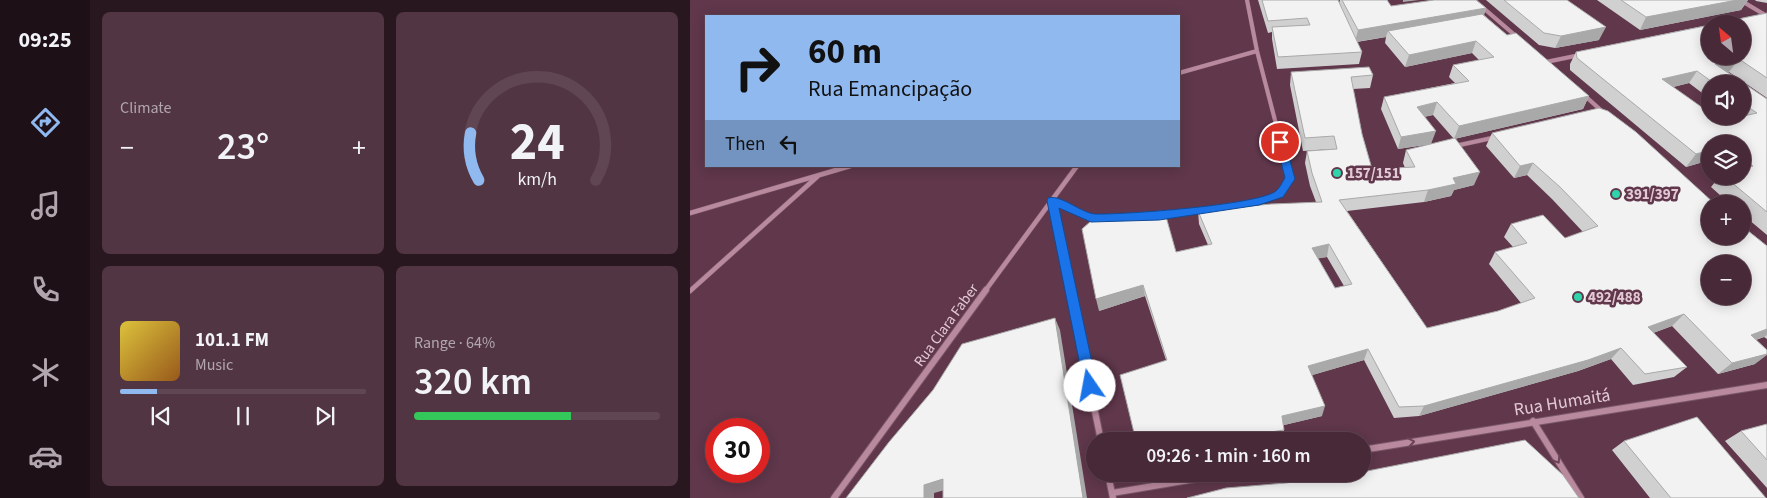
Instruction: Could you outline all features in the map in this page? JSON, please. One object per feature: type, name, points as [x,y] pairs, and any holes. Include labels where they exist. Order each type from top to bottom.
[{"type":"street","points":[[1149,216],[1255,202],[1280,194],[1290,179],[1246,0]]},
{"type":"street","points":[[1474,0],[1524,44]]},
{"type":"street","points":[[1740,0],[1766,14]]},
{"type":"street","points":[[1756,16],[1766,14]]},
{"type":"street","points":[[1180,73],[1257,51]]},
{"type":"street","points":[[1546,62],[1584,54]]},
{"type":"street","points":[[1539,56],[1553,69]]},
{"type":"street","points":[[1582,94],[1611,119]]},
{"type":"street","points":[[690,213],[847,167]]},
{"type":"street","name":"Rua Clara Faber","points":[[834,498],[1076,167]]},
{"type":"street","points":[[690,291],[818,176]]},
{"type":"street","points":[[1052,201],[1091,218],[1140,217]]},
{"type":"street","points":[[1052,201],[1099,432]]},
{"type":"street","name":"Rua Humaitá","points":[[1371,448],[1767,385]]},
{"type":"street","points":[[1533,421],[1581,498]]},
{"type":"street","points":[[1109,482],[1112,496],[1184,482]]},
{"type":"lane","points":[[1595,115],[1604,113]]},
{"type":"lane","points":[[1449,147],[1497,137]]},
{"type":"building","points":[[1262,0],[1338,0],[1362,52],[1278,57],[1272,27],[1310,25],[1307,18],[1268,21]]},
{"type":"building","points":[[1342,0],[1387,0],[1391,6],[1434,0],[1476,0],[1486,8],[1358,30]]},
{"type":"building","points":[[1504,0],[1567,0],[1606,27],[1561,36],[1544,33]]},
{"type":"building","points":[[1621,0],[1737,0],[1646,17]]},
{"type":"building","points":[[1767,13],[1767,78],[1748,65],[1751,65],[1751,16]]},
{"type":"building","points":[[1482,14],[1507,35],[1516,33],[1589,96],[1459,126],[1437,102],[1417,107],[1436,131],[1401,137],[1384,97],[1469,81],[1453,65],[1494,57],[1476,41],[1409,55],[1388,31]]},
{"type":"building","points":[[1701,27],[1701,65],[1716,65],[1731,75],[1703,75],[1697,71],[1662,79],[1701,107],[1701,125],[1751,125],[1751,114],[1757,113],[1751,109],[1751,88],[1767,99],[1767,212],[1751,199],[1751,195],[1747,195],[1735,185],[1751,185],[1751,167],[1753,166],[1751,165],[1751,135],[1701,135],[1701,153],[1696,154],[1577,58],[1576,52]]},
{"type":"building","points":[[1369,67],[1373,75],[1351,77],[1362,134],[1372,169],[1415,167],[1406,150],[1455,138],[1480,172],[1453,178],[1456,184],[1428,190],[1339,200],[1427,328],[1498,311],[1535,298],[1495,252],[1527,243],[1511,224],[1543,215],[1565,238],[1598,226],[1560,187],[1533,163],[1520,166],[1492,133],[1599,108],[1608,111],[1636,132],[1705,195],[1701,195],[1701,245],[1751,245],[1751,233],[1767,246],[1767,329],[1751,335],[1767,350],[1767,354],[1732,363],[1684,314],[1648,327],[1687,367],[1645,374],[1621,348],[1588,360],[1424,406],[1399,407],[1368,349],[1308,366],[1325,406],[1282,416],[1284,430],[1271,432],[1134,432],[1120,375],[1167,360],[1143,285],[1096,299],[1082,229],[1091,221],[1165,213],[1176,252],[1212,244],[1198,211],[1271,204],[1322,202],[1307,151],[1337,149],[1334,136],[1305,138],[1291,72]],"holes":[[[1329,244],[1352,284],[1335,288],[1312,248]]]},
{"type":"building","points":[[1055,318],[1083,498],[943,498],[943,479],[924,485],[924,498],[846,498],[889,442],[933,390],[962,344]]},
{"type":"building","points":[[1697,417],[1766,498],[1671,498],[1624,441]]},
{"type":"building","points":[[1767,424],[1767,460],[1741,431]]},
{"type":"building","points":[[1525,440],[1563,475],[1579,498],[1187,498],[1226,488],[1293,482],[1371,482],[1371,470]]},
{"type":"place","name":"157/151","points":[[1337,173]]},
{"type":"place","name":"391/397","points":[[1616,194]]},
{"type":"place","name":"492/488","points":[[1578,297]]},
{"type":"route","points":[[1090,386],[1052,201],[1091,218],[1159,216],[1255,202],[1280,194],[1290,179],[1280,142]]}]
